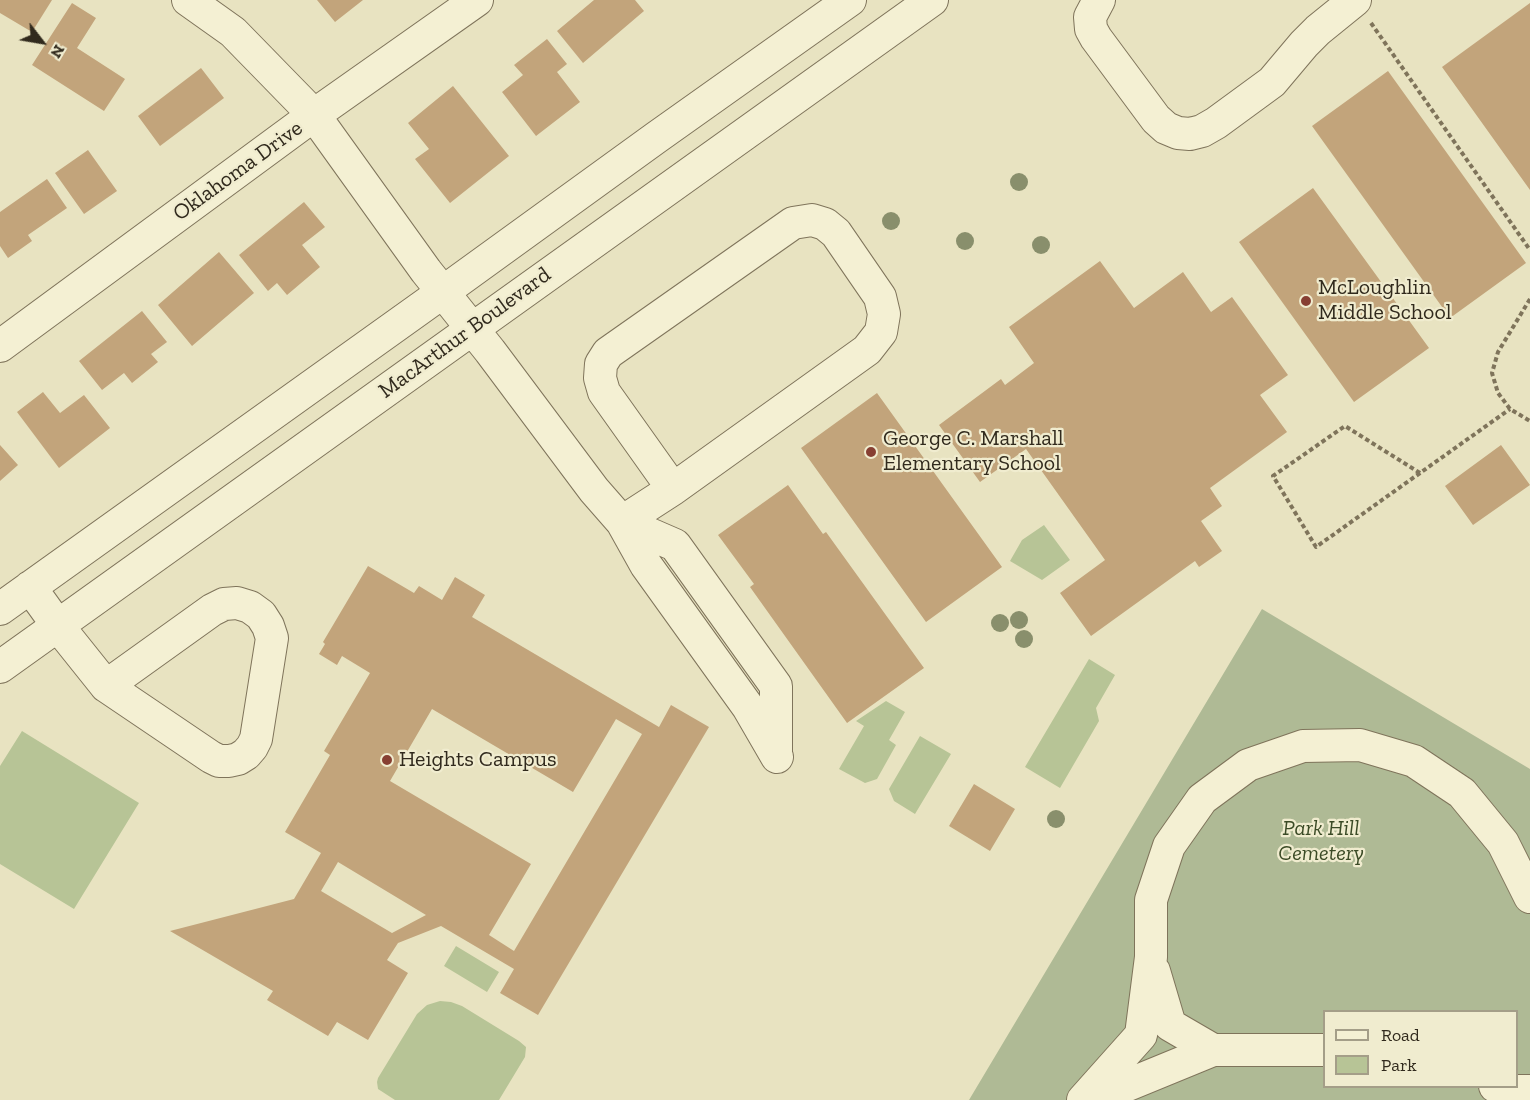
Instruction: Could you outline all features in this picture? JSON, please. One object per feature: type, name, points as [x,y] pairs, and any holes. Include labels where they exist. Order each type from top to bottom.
[{"type":"street","points":[[188,0],[233,32],[314,115],[443,292],[594,490],[622,522],[646,565],[747,707],[777,757]]},
{"type":"street","name":"Oklahoma Drive","points":[[0,346],[314,115],[477,0]]},
{"type":"street","name":"MacArthur Boulevard","points":[[0,609],[850,0]]},
{"type":"street","name":"MacArthur Boulevard","points":[[0,668],[932,0]]},
{"type":"street","points":[[1099,0],[1090,17],[1091,28],[1096,38],[1156,119],[1166,128],[1190,135],[1216,123],[1272,82],[1318,30],[1355,0]]},
{"type":"street","points":[[622,522],[673,489],[867,350],[880,332],[884,314],[880,297],[836,233],[825,224],[812,220],[793,223],[608,353],[601,364],[600,378],[604,392],[673,489]]},
{"type":"street","points":[[30,587],[106,686],[211,757],[219,760],[238,759],[246,754],[256,739],[272,638],[261,615],[250,607],[237,603],[224,604],[212,610],[106,686]]},
{"type":"street","points":[[1083,1100],[1141,1035],[1151,957],[1151,900],[1169,846],[1202,799],[1248,765],[1303,746],[1360,745],[1414,761],[1462,793],[1503,843],[1530,897]]},
{"type":"street","points":[[1151,957],[1170,1025],[1213,1050]]},
{"type":"street","points":[[1091,1100],[1213,1050],[1323,1050]]},
{"type":"street","points":[[1503,1088],[1530,1091]]},
{"type":"path","points":[[1355,0],[1530,250]]},
{"type":"path","points":[[1530,299],[1498,352],[1492,373],[1498,393],[1510,409],[1530,421]]},
{"type":"path","points":[[1420,473],[1345,426],[1273,476],[1316,547],[1510,409]]},
{"type":"green space","points":[[1044,525],[1070,560],[1042,580],[1010,561],[1022,540]]},
{"type":"green space","name":"Park Hill Cemetery","points":[[1262,609],[1530,769],[1530,1100],[969,1100]]},
{"type":"green space","points":[[1089,659],[1115,675],[1096,708],[1099,721],[1060,788],[1025,767]]},
{"type":"green space","points":[[886,701],[905,712],[889,740],[896,745],[877,779],[865,783],[839,769],[864,726],[856,721]]},
{"type":"green space","points":[[22,731],[139,803],[74,909],[0,864],[0,766]]},
{"type":"green space","points":[[920,736],[951,754],[915,814],[894,801],[889,789]]},
{"type":"green space","points":[[456,946],[499,972],[487,992],[444,966]]},
{"type":"green space","points":[[440,1001],[462,1006],[526,1047],[525,1057],[499,1100],[395,1100],[378,1089],[378,1078],[417,1014],[427,1005]]},
{"type":"building","points":[[0,0],[52,0],[32,32],[0,13]]},
{"type":"building","points":[[317,0],[363,0],[335,22]]},
{"type":"building","points":[[594,0],[635,0],[644,11],[583,63],[557,31]]},
{"type":"building","points":[[72,3],[96,18],[77,48],[125,79],[104,111],[32,65]]},
{"type":"building","points":[[1530,3],[1530,190],[1442,67]]},
{"type":"building","points":[[547,39],[567,64],[557,72],[580,102],[536,136],[502,92],[523,75],[514,65]]},
{"type":"building","points":[[201,68],[224,98],[160,146],[138,116]]},
{"type":"building","points":[[1388,71],[1526,263],[1450,318],[1312,126]]},
{"type":"building","points":[[453,86],[509,156],[450,203],[415,159],[429,149],[408,123]]},
{"type":"building","points":[[88,150],[117,191],[84,214],[55,173]]},
{"type":"building","points":[[47,179],[67,208],[28,235],[32,241],[8,258],[0,246],[0,212]]},
{"type":"building","points":[[1313,188],[1429,348],[1354,402],[1239,242]]},
{"type":"building","points":[[304,202],[325,227],[302,245],[320,267],[287,295],[277,283],[268,291],[239,255]]},
{"type":"building","points":[[219,252],[254,293],[192,346],[158,305]]},
{"type":"building","points":[[1100,261],[1134,308],[1183,272],[1211,312],[1232,297],[1288,375],[1260,395],[1287,432],[1210,488],[1222,506],[1201,521],[1222,551],[1199,567],[1195,561],[1091,636],[1060,593],[1105,560],[1026,449],[980,482],[939,425],[1001,379],[1005,385],[1034,363],[1009,327]]},
{"type":"building","points":[[142,311],[167,342],[151,354],[158,362],[132,383],[124,373],[102,390],[79,361]]},
{"type":"building","points":[[43,392],[60,413],[84,395],[110,428],[59,468],[17,412]]},
{"type":"building","points":[[877,393],[1002,567],[926,622],[801,448]]},
{"type":"building","points":[[0,445],[18,465],[0,481]]},
{"type":"building","points":[[1501,445],[1530,485],[1473,525],[1445,486]]},
{"type":"building","points":[[788,485],[823,534],[826,532],[924,668],[847,723],[750,587],[754,584],[718,535]]},
{"type":"building","points":[[368,566],[414,593],[419,586],[442,600],[455,577],[485,595],[472,617],[659,727],[671,705],[709,727],[538,1015],[500,993],[514,969],[441,926],[398,943],[387,960],[408,973],[368,1040],[337,1022],[328,1036],[267,1000],[273,991],[170,931],[294,899],[321,853],[285,832],[330,755],[324,751],[370,673],[342,656],[337,665],[319,654],[325,644],[323,642]],"holes":[[[432,709],[573,792],[616,719],[642,734],[514,951],[489,935],[531,864],[390,781]],[[338,862],[426,915],[392,933],[321,891]]]},
{"type":"building","points":[[974,784],[1015,809],[990,851],[949,826]]},
{"type":"place","name":"McLoughlin Middle School","points":[[1306,301]]},
{"type":"place","name":"George C. Marshall Elementary School","points":[[871,452]]},
{"type":"place","name":"Heights Campus","points":[[387,760]]}]
